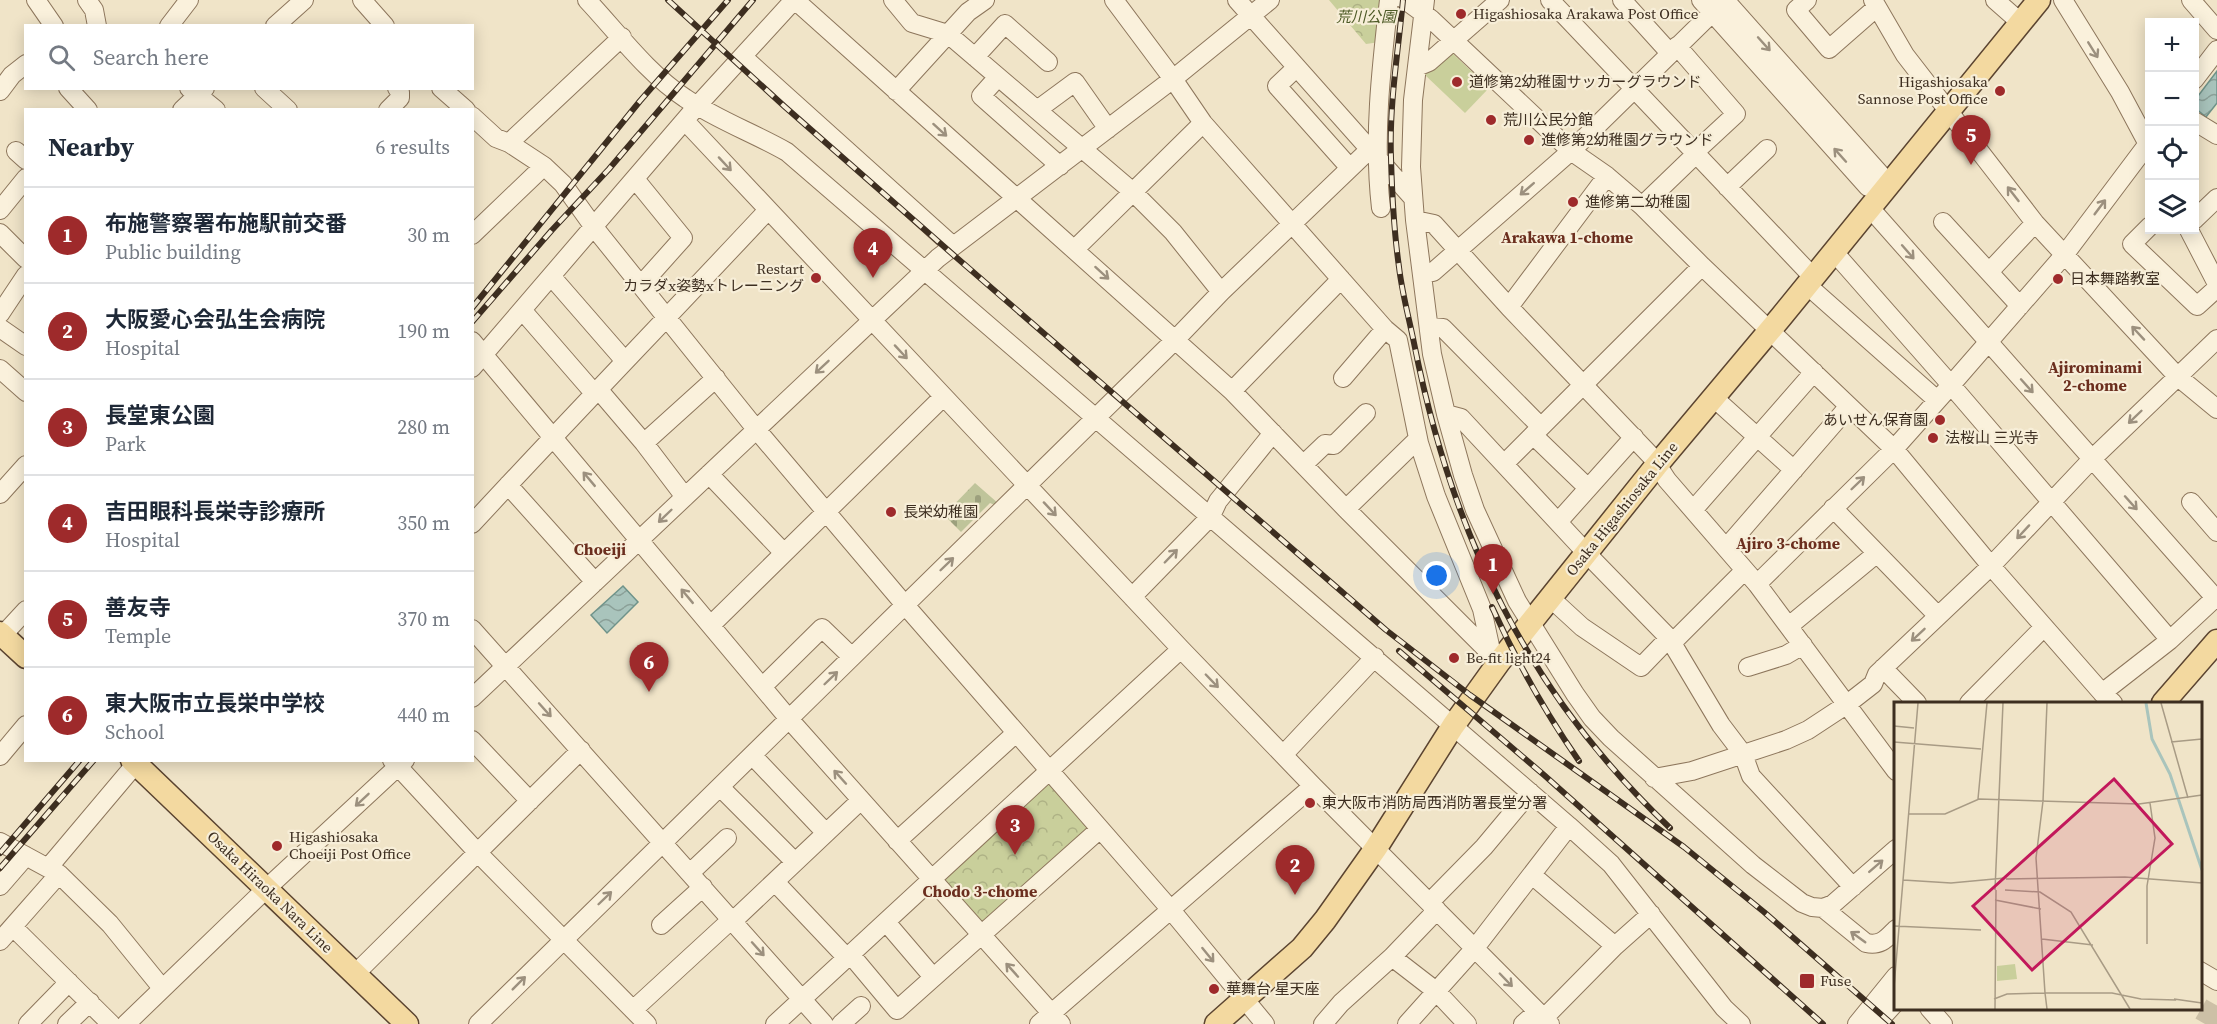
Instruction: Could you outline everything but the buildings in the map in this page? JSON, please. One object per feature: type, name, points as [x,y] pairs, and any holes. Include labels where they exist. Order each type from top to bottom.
[{"type":"main road","name":"Osaka Higashiosaka Line","points":[[1216,1024],[1302,948],[1376,848],[1496,659],[1530,625],[1656,465],[1714,398],[2039,0]]},
{"type":"main road","points":[[1,634],[24,655]]},
{"type":"main road","points":[[2164,702],[2217,641]]},
{"type":"main road","points":[[2182,702],[2217,663]]},
{"type":"main road","name":"Osaka Hiraoka Nara Line","points":[[136,762],[407,1024]]},
{"type":"street","points":[[36,0],[53,24]]},
{"type":"street","points":[[277,24],[303,0]]},
{"type":"street","points":[[587,0],[667,85],[698,106],[787,152],[1569,826],[1611,864],[1729,1019]]},
{"type":"street","points":[[1313,786],[1171,910],[1050,1021],[981,935],[789,719],[552,436],[476,355],[522,310],[698,106],[795,0],[1232,391],[1496,659]]},
{"type":"street","points":[[893,0],[912,23],[948,34],[1133,192],[1173,232],[1221,292]]},
{"type":"street","points":[[896,91],[948,34],[963,6],[985,0]]},
{"type":"street","points":[[1114,0],[1203,123],[1385,329],[1398,340],[1418,439],[1436,496],[1482,609],[1496,659]]},
{"type":"street","points":[[1237,0],[1413,198]]},
{"type":"street","points":[[474,696],[953,246],[1173,80],[1270,0]]},
{"type":"street","points":[[1381,208],[1373,155],[1389,0]]},
{"type":"street","points":[[1405,0],[1424,6],[1454,40],[1571,151],[1608,176],[1642,206],[1894,449],[1991,566],[2108,698],[2216,599],[1989,343],[1868,187],[1718,3],[1571,151],[1433,272],[1422,274]]},
{"type":"street","points":[[1417,67],[1429,62],[1500,0]]},
{"type":"street","points":[[1550,0],[1696,153],[1810,281],[1937,400]]},
{"type":"street","points":[[1622,0],[1674,49],[1736,114],[1642,206]]},
{"type":"street","points":[[1807,0],[1796,10],[1829,49],[1875,4],[1905,55],[2035,223],[2177,376],[2217,409]]},
{"type":"street","points":[[1995,0],[2020,22]]},
{"type":"street","points":[[2062,0],[2120,92],[2145,138]]},
{"type":"street","points":[[2191,0],[2217,30]]},
{"type":"street","points":[[1424,6],[1411,133],[1415,220],[1432,354],[1446,414],[1475,510],[1503,573],[1530,625],[1592,718],[1654,778],[1753,865],[1802,903],[1823,908],[1833,904],[1894,851]]},
{"type":"street","points":[[975,57],[1005,24],[1048,62]]},
{"type":"street","points":[[509,142],[622,38]]},
{"type":"street","points":[[2199,73],[2217,50]]},
{"type":"street","points":[[744,57],[953,246]]},
{"type":"street","points":[[0,91],[12,68]]},
{"type":"street","points":[[1296,68],[1277,86],[1350,168]]},
{"type":"street","points":[[998,77],[981,96],[1060,166]]},
{"type":"street","points":[[1037,110],[1075,82],[1108,129]]},
{"type":"street","points":[[70,90],[86,108]]},
{"type":"street","points":[[266,90],[286,108]]},
{"type":"street","points":[[390,108],[400,98],[398,90]]},
{"type":"street","points":[[443,90],[464,108]]},
{"type":"street","points":[[184,108],[197,91],[214,108]]},
{"type":"street","points":[[474,118],[496,138],[509,142],[544,166],[562,184],[756,429],[905,605],[1171,910],[1265,1024]]},
{"type":"street","points":[[685,122],[1181,649],[1313,786],[1476,948],[1539,1020],[1651,914]]},
{"type":"street","points":[[1075,249],[1203,123]]},
{"type":"street","points":[[2199,124],[2217,135]]},
{"type":"street","points":[[1727,187],[1767,149]]},
{"type":"street","points":[[1558,605],[1582,627],[1641,668],[1671,640],[1833,508],[1894,449],[2065,254],[2145,150]]},
{"type":"street","points":[[478,1024],[1176,339],[1221,292],[1350,168],[1373,155]]},
{"type":"street","points":[[474,233],[544,166]]},
{"type":"street","points":[[1509,307],[1608,176]]},
{"type":"street","points":[[635,179],[683,238],[640,285]]},
{"type":"street","points":[[0,210],[24,180]]},
{"type":"street","points":[[2199,215],[2217,198]]},
{"type":"street","points":[[474,522],[552,436],[668,318],[768,210]]},
{"type":"street","points":[[1415,220],[1434,224],[1509,307],[1652,457],[1667,480],[1751,577],[1894,768]]},
{"type":"street","points":[[1943,222],[2020,306]]},
{"type":"street","points":[[1989,272],[2035,223]]},
{"type":"street","points":[[2145,231],[2132,244],[2197,306],[2217,288]]},
{"type":"street","points":[[0,233],[24,257]]},
{"type":"street","points":[[2191,234],[2217,284]]},
{"type":"street","points":[[1834,252],[2170,640]]},
{"type":"street","points":[[1504,464],[1702,266]]},
{"type":"street","points":[[551,276],[625,361]]},
{"type":"street","points":[[0,314],[24,278]]},
{"type":"street","points":[[1232,391],[1341,279]]},
{"type":"street","points":[[522,310],[644,443],[685,497]]},
{"type":"street","points":[[1429,327],[1443,328],[1588,488]]},
{"type":"street","points":[[0,328],[24,345]]},
{"type":"street","points":[[1343,378],[1385,329]]},
{"type":"street","points":[[1654,778],[1692,771],[1786,740],[1808,730],[1873,684],[1876,674],[1991,566],[2092,459],[2217,339]]},
{"type":"street","points":[[0,369],[24,390]]},
{"type":"street","points":[[1694,510],[1814,372]]},
{"type":"street","points":[[644,443],[716,378]]},
{"type":"street","points":[[711,625],[943,397]]},
{"type":"street","points":[[1714,398],[1794,470]]},
{"type":"street","points":[[1726,548],[1849,406]]},
{"type":"street","points":[[1304,464],[1325,444],[1334,445],[1366,413]]},
{"type":"street","points":[[1446,414],[1461,418],[1671,640],[1721,725],[1743,754],[1750,776],[1853,887]]},
{"type":"street","points":[[1132,597],[1211,516],[1218,501],[1273,434]]},
{"type":"street","points":[[1558,522],[1634,437]]},
{"type":"street","points":[[1346,509],[1418,439]]},
{"type":"street","points":[[0,494],[24,467]]},
{"type":"street","points":[[709,474],[784,553]]},
{"type":"street","points":[[508,485],[595,582]]},
{"type":"street","points":[[2191,502],[2217,532]]},
{"type":"street","points":[[1833,508],[1938,616]]},
{"type":"street","points":[[1789,626],[1876,554]]},
{"type":"street","points":[[1,634],[24,611]]},
{"type":"street","points":[[1979,699],[2044,627]]},
{"type":"street","points":[[762,687],[822,628],[852,657]]},
{"type":"street","points":[[474,631],[824,1024]]},
{"type":"street","points":[[1748,667],[1786,655],[1803,645]]},
{"type":"street","points":[[775,1024],[1181,649]]},
{"type":"street","points":[[1283,755],[1375,657]]},
{"type":"street","points":[[1882,668],[1916,702]]},
{"type":"street","points":[[0,756],[24,727]]},
{"type":"street","points":[[897,841],[1016,733]]},
{"type":"street","points":[[474,743],[530,801]]},
{"type":"street","points":[[355,974],[581,750]]},
{"type":"street","points":[[752,755],[826,833]]},
{"type":"street","points":[[0,941],[13,927],[136,762]]},
{"type":"street","points":[[126,1024],[398,762],[478,853],[647,1024]]},
{"type":"street","points":[[720,787],[795,862]]},
{"type":"street","points":[[1323,1024],[1341,1003],[1392,957],[1530,792]]},
{"type":"street","points":[[633,1010],[775,882],[861,800]]},
{"type":"street","points":[[1407,1024],[1476,948],[1569,826]]},
{"type":"street","points":[[775,882],[849,956],[897,1010],[1100,829]]},
{"type":"street","points":[[690,873],[727,838]]},
{"type":"street","points":[[0,842],[54,871],[110,924],[162,988]]},
{"type":"street","points":[[0,886],[26,856]]},
{"type":"street","points":[[1532,875],[1615,946]]},
{"type":"street","points":[[661,925],[703,887]]},
{"type":"street","points":[[1823,908],[1866,943],[1874,945],[1883,942],[1894,931]]},
{"type":"street","points":[[886,922],[933,977]]},
{"type":"street","points":[[13,927],[111,1024]]},
{"type":"street","points":[[1392,957],[1436,991],[1467,1024]]},
{"type":"street","points":[[2202,972],[2217,981]]},
{"type":"street","points":[[1857,1024],[1894,978]]},
{"type":"street","points":[[28,1024],[69,982]]},
{"type":"street","points":[[67,1024],[90,1002]]},
{"type":"street","points":[[1876,1024],[1894,1004]]},
{"type":"street","points":[[841,1024],[861,1006]]},
{"type":"street","points":[[1930,1009],[1943,1024]]},
{"type":"green space","name":"荒川公園","points":[[1329,0],[1385,0],[1380,42],[1366,44]]},
{"type":"green space","name":"道修第2幼稚園サッカーグラウンド","points":[[1449,50],[1489,88],[1465,113],[1425,75]]},
{"type":"green space","points":[[975,483],[999,504],[997,506],[990,503],[961,532],[944,515]]},
{"type":"green space","points":[[1049,778],[1094,830],[982,928],[938,880]]},
{"type":"water","points":[[2217,71],[2217,103],[2206,117],[2199,111],[2199,95]]},
{"type":"water","points":[[623,586],[638,602],[607,633],[591,615]]},
{"type":"tunnel","points":[[2205,1024],[2217,1003]]},
{"type":"railway","points":[[668,0],[784,106],[957,258],[1386,630],[1470,695],[1684,847],[1764,912],[1892,1024]]},
{"type":"railway","points":[[474,306],[640,101],[728,0]]},
{"type":"railway","points":[[474,320],[609,169],[753,0]]},
{"type":"railway","points":[[1403,0],[1391,119],[1391,172],[1396,240],[1402,286],[1414,343],[1430,413],[1450,481],[1474,545],[1503,606],[1536,665],[1575,722],[1620,776],[1670,828]]},
{"type":"railway","points":[[1492,607],[1532,686],[1579,761]]},
{"type":"railway","points":[[1399,651],[1544,775],[1823,1024]]},
{"type":"railway","points":[[0,853],[78,762]]},
{"type":"railway","points":[[0,868],[92,762]]},
{"type":"place","name":"Higashiosaka Arakawa Post Office","points":[[1461,14]]},
{"type":"place","name":"道修第2幼稚園サッカーグラウンド","points":[[1457,82]]},
{"type":"place","name":"Higashiosaka Sannose Post Office","points":[[2000,91]]},
{"type":"place","name":"荒川公民分館","points":[[1491,120]]},
{"type":"place","name":"進修第2幼稚園グラウンド","points":[[1529,140]]},
{"type":"place","name":"善友寺","points":[[1971,165]]},
{"type":"place","name":"進修第二幼稚園","points":[[1573,202]]},
{"type":"place","name":"Restart カラダx姿勢xトレーニング","points":[[816,278]]},
{"type":"place","name":"吉田眼科長栄寺診療所","points":[[873,278]]},
{"type":"place","name":"日本舞踏教室","points":[[2058,279]]},
{"type":"place","name":"あいせん保育園","points":[[1940,420]]},
{"type":"place","name":"法桜山 三光寺","points":[[1933,438]]},
{"type":"place","name":"長栄幼稚園","points":[[891,512]]},
{"type":"place","name":"布施警察署布施駅前交番","points":[[1493,594]]},
{"type":"place","name":"Be-fit light24","points":[[1454,658]]},
{"type":"place","name":"東大阪市立長栄中学校","points":[[649,692]]},
{"type":"place","name":"東大阪市消防局西消防署長堂分署","points":[[1310,803]]},
{"type":"place","name":"Higashiosaka Choeiji Post Office","points":[[277,846]]},
{"type":"place","name":"長堂東公園","points":[[1015,855]]},
{"type":"place","name":"大阪愛心会弘生会病院","points":[[1295,895]]},
{"type":"place","name":"Fuse","points":[[1807,981]]},
{"type":"place","name":"華舞台 星天座","points":[[1214,989]]},
{"type":"district","name":"Arakawa 1-chome","points":[[1567,237]]},
{"type":"district","name":"Ajirominami 2-chome","points":[[2095,376]]},
{"type":"district","name":"Ajiro 3-chome","points":[[1788,543]]},
{"type":"district","name":"Choeiji","points":[[600,549]]},
{"type":"district","name":"Chodo 3-chome","points":[[980,891]]}]
